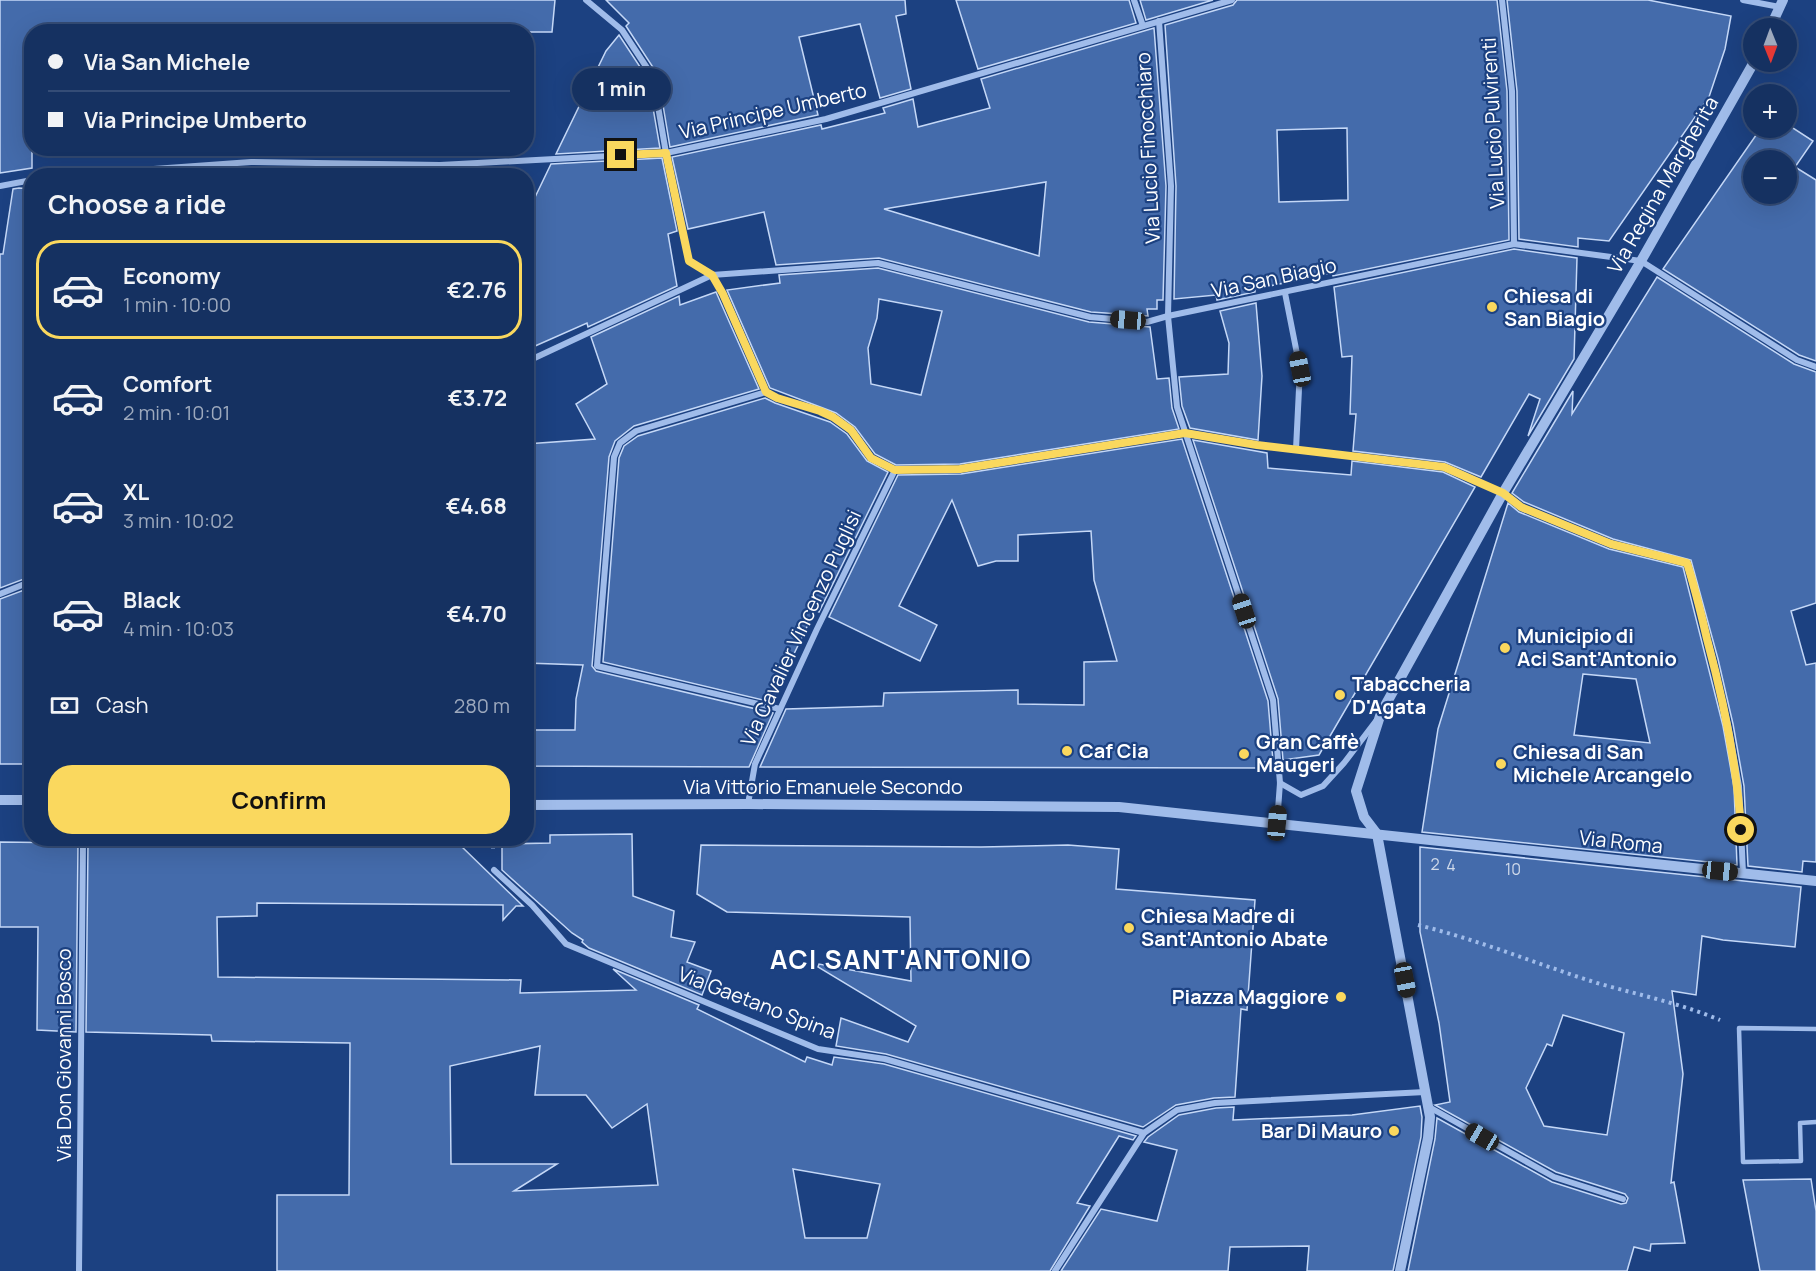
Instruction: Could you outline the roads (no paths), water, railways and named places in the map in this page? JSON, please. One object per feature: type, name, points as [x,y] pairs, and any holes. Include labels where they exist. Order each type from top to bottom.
[{"type":"street","points":[[586,0],[622,30],[653,77],[666,153],[689,261],[712,275],[723,294],[766,392],[833,417],[851,430],[871,458],[895,470],[960,469],[1185,433],[1257,445],[1444,467],[1503,493],[1521,507],[1611,544],[1687,563],[1713,660],[1739,786],[1743,873]]},
{"type":"street","name":"Via Lucio Finocchiaro","points":[[1134,0],[1143,26]]},
{"type":"street","name":"Via Principe Umberto","points":[[162,168],[251,162],[440,165],[666,153],[826,119],[1232,0]]},
{"type":"street","name":"Via Lucio Pulvirenti","points":[[1502,0],[1512,91],[1514,244]]},
{"type":"street","points":[[1743,0],[1781,4],[1775,18]]},
{"type":"street","name":"Via Lucio Finocchiaro","points":[[1159,21],[1171,186],[1168,316],[1177,407],[1273,700],[1280,783],[1277,823]]},
{"type":"street","name":"Via Regina Margherita","points":[[1377,834],[1364,817],[1356,790],[1381,713],[1503,493],[1641,261],[1748,72]]},
{"type":"street","points":[[0,186],[24,182]]},
{"type":"street","name":"Via San Biagio","points":[[712,275],[878,263],[1090,317],[1147,322],[1514,244],[1641,261],[1797,360],[1816,367]]},
{"type":"street","points":[[534,358],[712,275]]},
{"type":"street","points":[[1285,293],[1300,369],[1296,449]]},
{"type":"street","points":[[766,392],[636,431],[620,443],[614,457],[597,666],[780,709]]},
{"type":"street","name":"Via Cavalier Vincenzo Puglisi","points":[[748,804],[755,764],[895,470]]},
{"type":"street","points":[[0,594],[24,584]]},
{"type":"street","points":[[1280,783],[1301,795],[1323,786],[1344,763],[1381,713]]},
{"type":"street","points":[[0,800],[24,801]]},
{"type":"street","name":"Via Vittorio Emanuele Secondo","points":[[534,805],[1119,807],[1277,823]]},
{"type":"street","name":"Via Roma","points":[[1277,823],[1816,880]]},
{"type":"street","points":[[1377,834],[1429,1111],[1428,1138],[1400,1271]]},
{"type":"street","name":"Via Don Giovanni Bosco","points":[[79,1271],[83,846]]},
{"type":"street","name":"Via Gaetano Spina","points":[[494,870],[532,904],[566,944],[818,1049],[885,1059],[1144,1133]]},
{"type":"street","points":[[1055,1271],[1144,1133],[1177,1110],[1215,1103],[1425,1092]]},
{"type":"street","points":[[1429,1111],[1554,1177],[1623,1199]]},
{"type":"lane","points":[[1816,1029],[1739,1028],[1743,1162],[1800,1161],[1800,1123],[1816,1122]]},
{"type":"place","name":"Chiesa di San Biagio","points":[[1492,307]]},
{"type":"place","name":"Municipio di Aci Sant'Antonio","points":[[1505,648]]},
{"type":"place","name":"Tabaccheria D'Agata","points":[[1340,695]]},
{"type":"place","name":"Caf Cia","points":[[1067,751]]},
{"type":"place","name":"Gran Caffè Maugeri","points":[[1244,754]]},
{"type":"place","name":"Chiesa di San Michele Arcangelo","points":[[1501,764]]},
{"type":"place","name":"Chiesa Madre di Sant'Antonio Abate","points":[[1129,928]]},
{"type":"place","name":"Piazza Maggiore","points":[[1341,997]]},
{"type":"place","name":"Bar Di Mauro","points":[[1394,1131]]},
{"type":"district","name":"ACI SANT'ANTONIO","points":[[901,960]]}]
